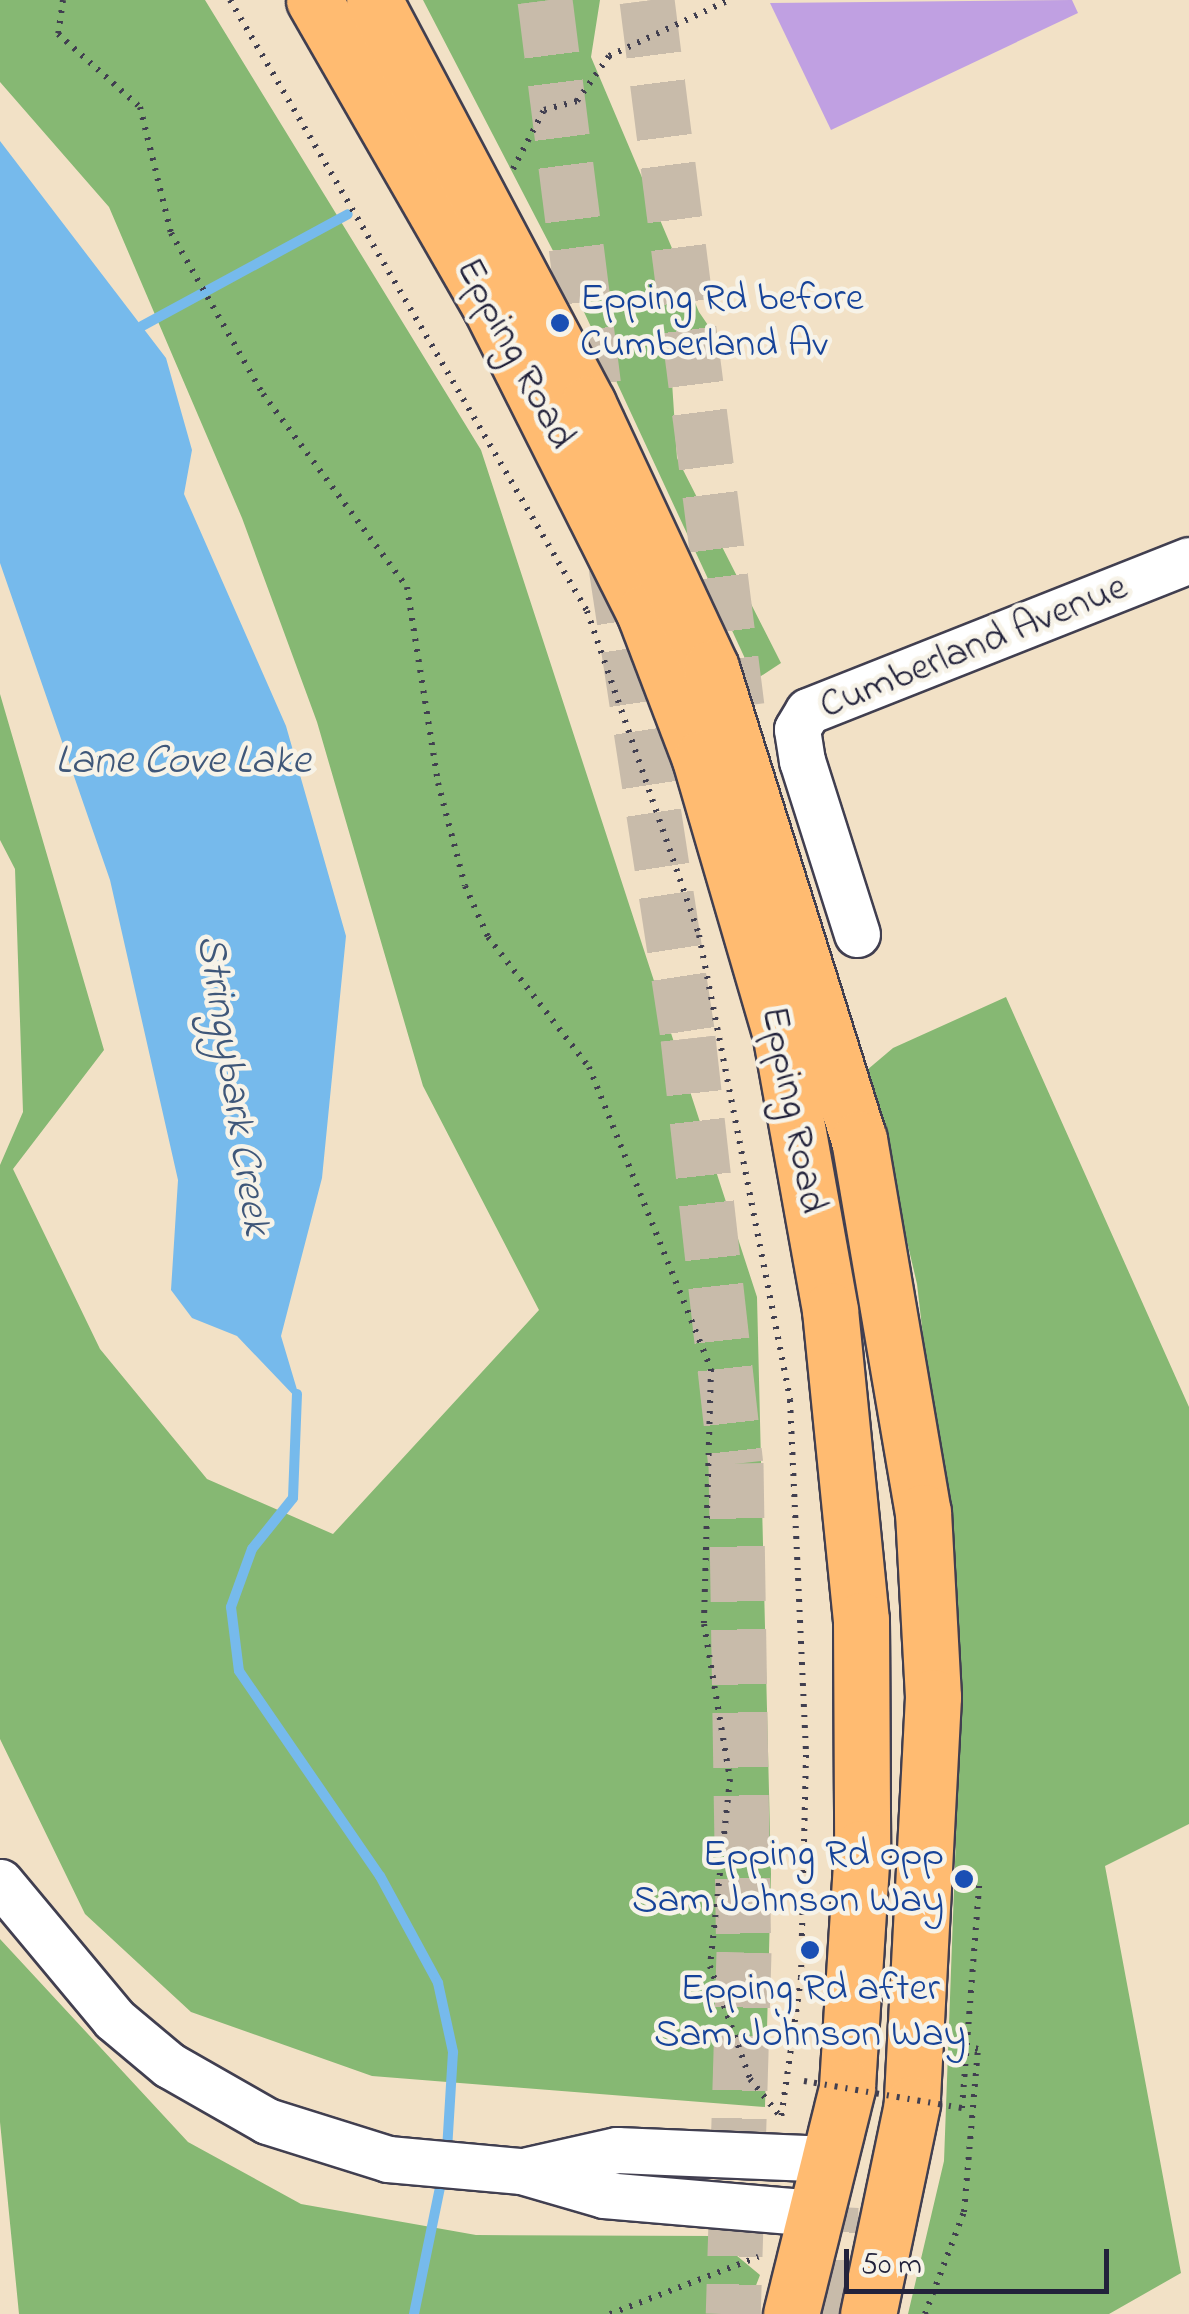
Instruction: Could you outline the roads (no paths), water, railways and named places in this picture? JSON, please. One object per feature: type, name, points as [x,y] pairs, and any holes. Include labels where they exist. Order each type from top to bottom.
[{"type":"main road","name":"Epping Road","points":[[314,0],[490,306],[644,612],[700,758],[780,1032],[830,1310],[861,1620],[862,1848],[847,2088],[790,2314]]},
{"type":"main road","name":"Epping Road","points":[[374,0],[596,420],[711,668],[859,1138],[923,1512],[932,1678],[922,1976],[904,2168],[893,2226],[868,2314]]},
{"type":"main road","points":[[829,2159],[904,2168]]},
{"type":"main road","points":[[814,2213],[893,2226]]},
{"type":"street","name":"Cumberland Avenue","points":[[857,934],[802,761],[797,729],[808,711],[1189,560]]},
{"type":"street","points":[[0,1882],[66,1970],[169,2064],[267,2121],[388,2159],[521,2171],[604,2195],[814,2213]]},
{"type":"street","points":[[521,2171],[617,2150],[829,2159]]},
{"type":"water","name":"Lane Cove Lake","points":[[0,141],[166,358],[192,450],[184,494],[286,726],[346,936],[322,1178],[281,1336],[301,1403],[237,1336],[192,1318],[171,1290],[178,1180],[110,880],[0,563]]},
{"type":"waterway","points":[[142,326],[348,214]]},
{"type":"waterway","name":"Stringybark Creek","points":[[297,1394],[293,1498],[252,1549],[231,1607],[239,1671],[380,1876],[438,1983],[453,2052],[447,2151]]},
{"type":"waterway","name":"Stringybark Creek","points":[[414,2314],[443,2173]]},
{"type":"tunnel","points":[[545,0],[598,421]]},
{"type":"tunnel","points":[[647,0],[737,706]]},
{"type":"tunnel","points":[[616,566],[688,1038],[736,1463],[744,1952],[733,2314]]},
{"type":"tunnel","points":[[826,2314],[831,2206]]},
{"type":"place","name":"Epping Rd before Cumberland Av","points":[[560,323]]},
{"type":"place","name":"Epping Rd opp Sam Johnson Way","points":[[964,1879]]},
{"type":"place","name":"Epping Rd after Sam Johnson Way","points":[[810,1950]]}]
